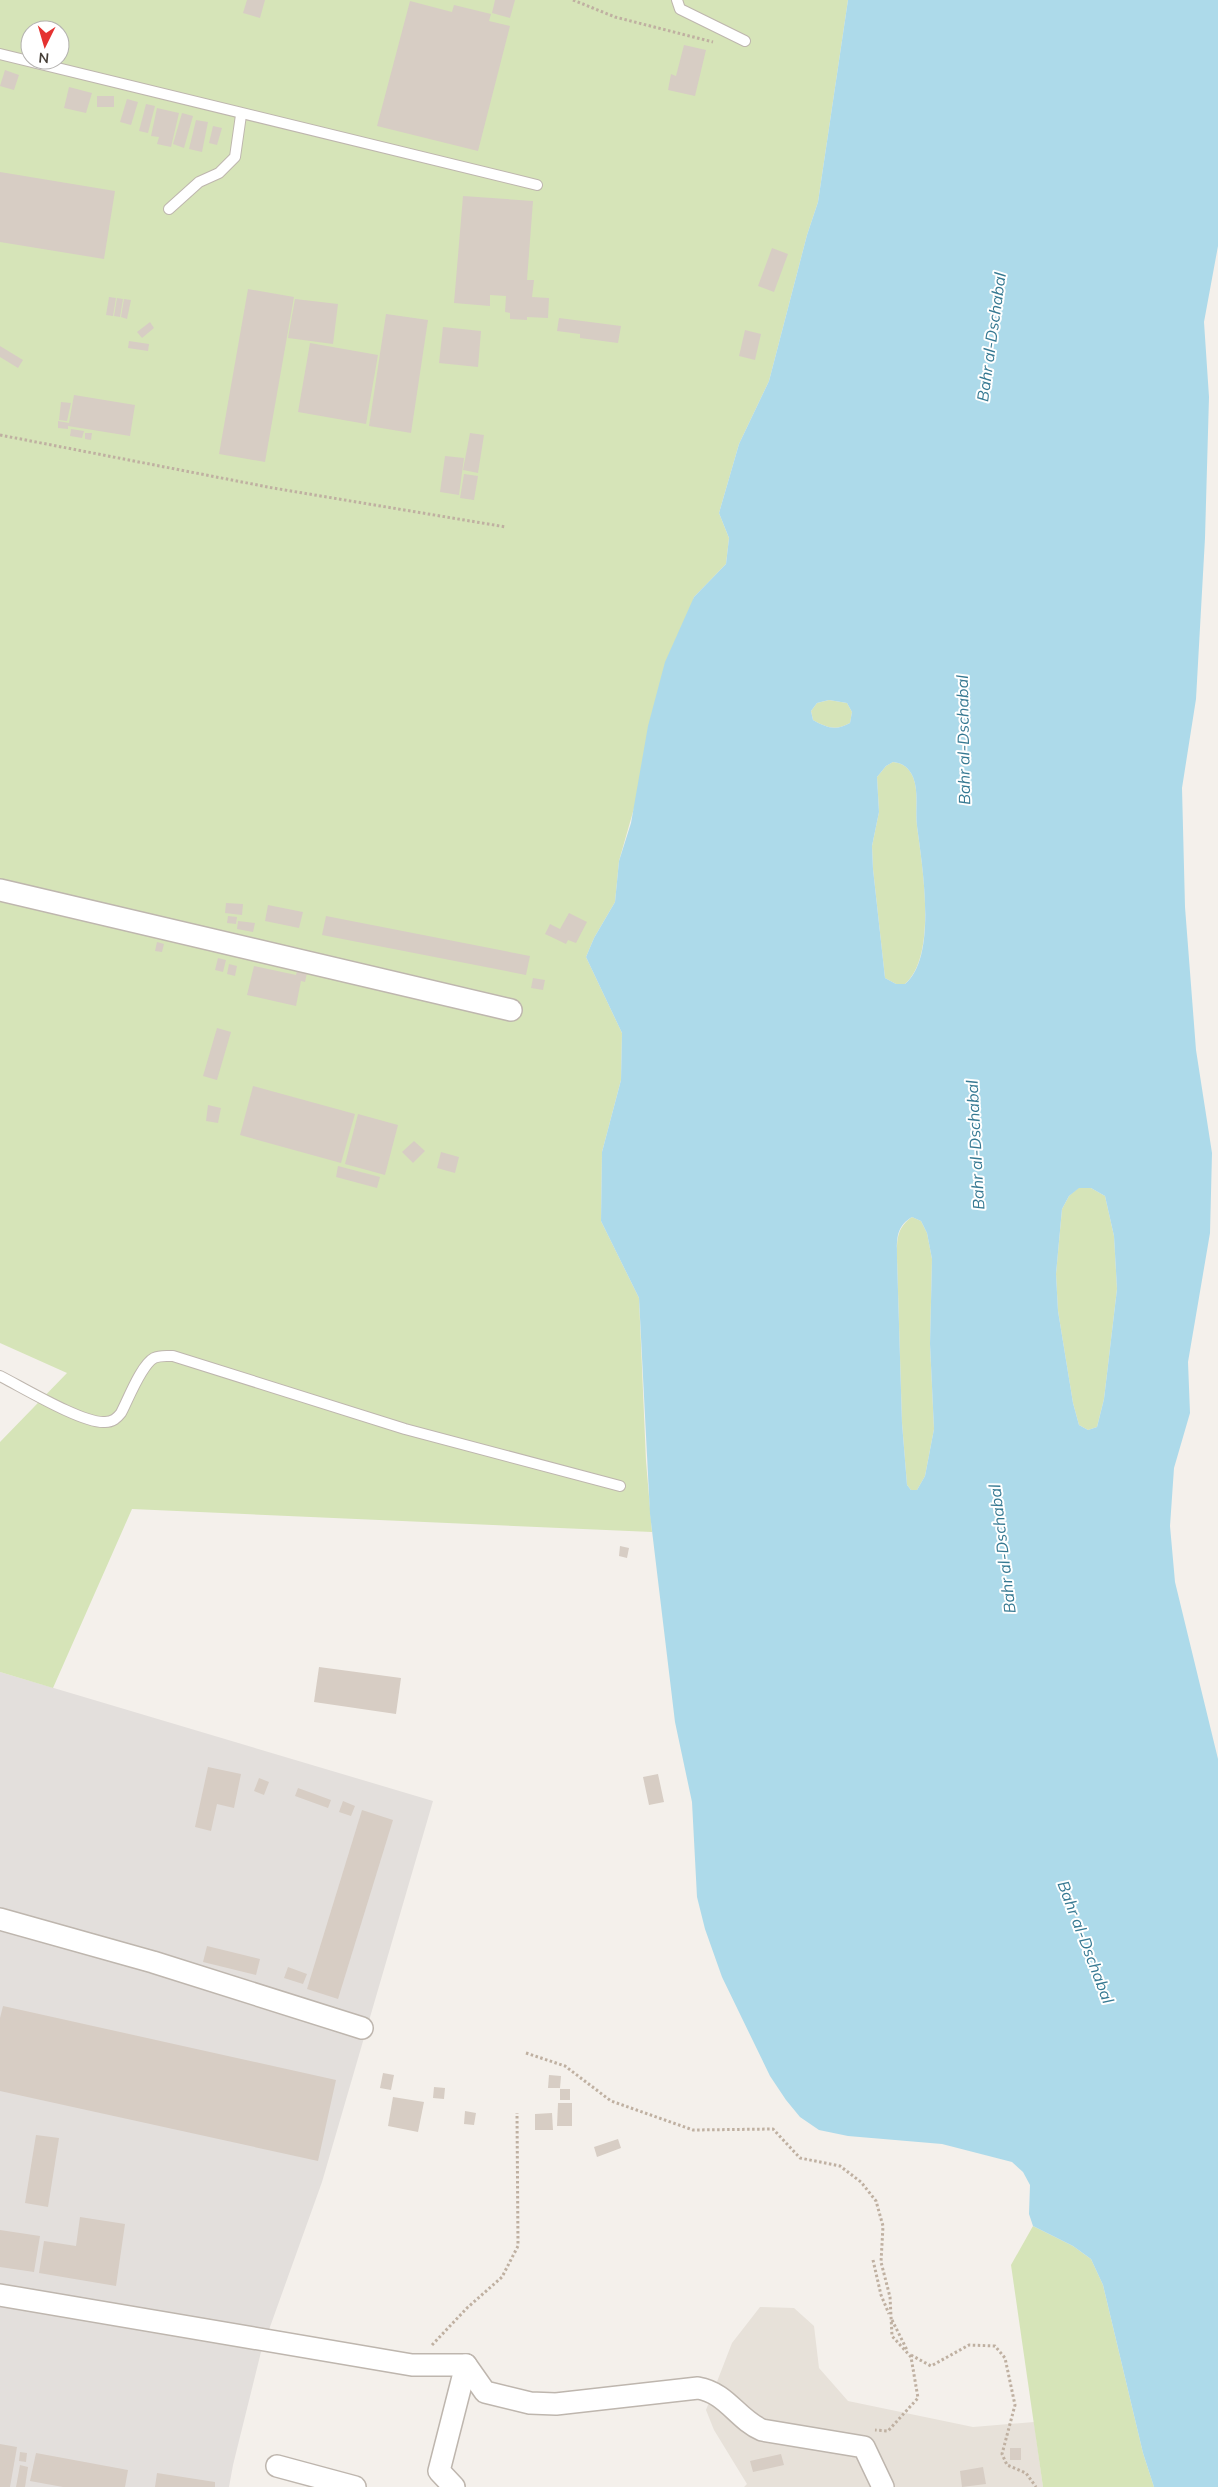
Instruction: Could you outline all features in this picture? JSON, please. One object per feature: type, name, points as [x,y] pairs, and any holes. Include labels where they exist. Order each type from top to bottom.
[{"type":"street","points":[[0,890],[511,1010]]},
{"type":"street","points":[[0,1919],[153,1962],[362,2028]]},
{"type":"street","points":[[0,2295],[412,2365],[466,2365]]},
{"type":"street","points":[[454,2487],[440,2471],[466,2365]]},
{"type":"street","points":[[466,2365],[485,2392],[530,2403],[565,2404],[698,2388],[707,2390],[721,2397],[751,2425],[762,2430],[864,2447],[883,2487]]},
{"type":"street","points":[[277,2466],[355,2487]]},
{"type":"lane","points":[[677,0],[680,9],[745,41]]},
{"type":"lane","points":[[0,54],[241,115],[537,185]]},
{"type":"lane","points":[[169,209],[199,182],[219,173],[235,157],[241,115]]},
{"type":"lane","points":[[0,1376],[84,1418],[107,1422],[116,1419],[121,1413],[146,1366],[152,1359],[162,1356],[173,1356],[405,1428],[620,1486]]},
{"type":"path","points":[[573,0],[615,17],[714,43],[745,41]]},
{"type":"path","points":[[0,435],[273,488],[506,527]]},
{"type":"path","points":[[526,2053],[566,2066],[611,2102],[693,2130],[773,2129],[800,2158],[840,2166],[861,2182],[876,2201],[883,2226],[881,2262],[890,2297],[892,2336],[911,2357],[918,2398],[888,2431],[872,2430]]},
{"type":"path","points":[[412,2365],[467,2308],[502,2277],[518,2246],[517,2113]]},
{"type":"path","points":[[873,2260],[881,2295],[902,2342],[912,2358],[931,2366],[969,2345],[995,2346],[1005,2358],[1015,2405],[1002,2454],[1007,2465],[1026,2473],[1036,2487]]},
{"type":"shaded area","points":[[0,1672],[433,1801],[322,2182],[261,2352],[229,2487],[0,2487]]},
{"type":"shaded area","points":[[760,2307],[794,2308],[814,2326],[819,2368],[848,2401],[973,2427],[1034,2422],[1043,2487],[744,2487],[747,2484],[714,2430],[706,2410],[732,2343]]},
{"type":"green space","points":[[0,0],[848,0],[818,202],[807,235],[769,381],[739,444],[719,513],[729,538],[726,564],[694,597],[619,861],[615,902],[594,938],[586,957],[622,1033],[621,1080],[602,1152],[601,1221],[639,1298],[646,1461],[652,1532],[132,1509],[53,1688],[0,1672],[0,1442],[67,1373],[0,1343]]},
{"type":"green space","points":[[829,700],[847,703],[852,712],[850,723],[831,728],[813,720],[811,711],[817,703]]},
{"type":"green space","points":[[893,762],[903,765],[908,769],[915,783],[917,826],[924,886],[925,932],[922,953],[915,971],[905,984],[896,984],[885,978],[873,869],[872,846],[879,812],[877,777],[886,766]]},
{"type":"green space","points":[[1078,1188],[1091,1188],[1105,1196],[1114,1236],[1117,1289],[1104,1399],[1097,1427],[1088,1430],[1079,1425],[1073,1403],[1058,1311],[1056,1274],[1062,1209],[1069,1196]]},
{"type":"green space","points":[[912,1217],[921,1221],[927,1233],[932,1259],[930,1344],[934,1429],[925,1476],[917,1490],[911,1490],[907,1485],[902,1423],[897,1258],[898,1235],[903,1226]]},
{"type":"green space","points":[[1033,2226],[1073,2246],[1091,2259],[1103,2285],[1143,2453],[1154,2487],[1043,2487],[1011,2265]]},
{"type":"water","name":"Bahr al-Dschabal","points":[[848,0],[1218,0],[1218,246],[1204,322],[1209,397],[1205,538],[1196,699],[1182,788],[1185,907],[1196,1050],[1212,1153],[1210,1233],[1188,1362],[1190,1413],[1174,1468],[1170,1526],[1175,1582],[1218,1759],[1218,2487],[1154,2487],[1143,2453],[1103,2285],[1091,2259],[1073,2246],[1033,2226],[1029,2214],[1030,2185],[1023,2172],[1012,2162],[942,2144],[848,2136],[819,2130],[800,2117],[770,2076],[722,1977],[705,1929],[697,1897],[692,1802],[675,1722],[650,1514],[639,1298],[601,1221],[602,1152],[621,1080],[622,1033],[586,957],[594,938],[615,902],[619,861],[631,823],[648,726],[665,662],[694,597],[726,564],[729,538],[719,513],[739,444],[769,381],[807,235],[818,202]],"holes":[[[829,700],[847,703],[852,712],[850,723],[831,728],[813,720],[811,711],[817,703]],[[893,762],[905,766],[913,777],[916,789],[917,826],[924,886],[925,932],[922,953],[915,971],[905,984],[896,984],[885,978],[873,869],[872,846],[879,812],[877,777],[886,766]],[[1079,1188],[1091,1188],[1105,1196],[1114,1236],[1117,1289],[1104,1399],[1097,1427],[1088,1430],[1079,1425],[1073,1403],[1058,1311],[1056,1274],[1062,1209],[1069,1196]],[[912,1217],[921,1221],[927,1233],[932,1259],[930,1344],[934,1429],[925,1476],[917,1490],[911,1490],[907,1485],[902,1423],[897,1246],[898,1235],[906,1221]]]},
{"type":"building","points":[[247,0],[265,0],[260,18],[243,13]]},
{"type":"building","points":[[495,0],[515,0],[510,18],[492,13]]},
{"type":"building","points":[[410,1],[452,12],[454,5],[491,14],[489,21],[510,26],[478,151],[377,126]]},
{"type":"building","points":[[684,45],[706,50],[695,96],[668,90],[671,74],[676,76]]},
{"type":"building","points":[[5,70],[19,75],[14,90],[0,86]]},
{"type":"building","points":[[69,87],[92,93],[86,113],[64,108]]},
{"type":"building","points":[[97,96],[114,96],[114,107],[97,107]]},
{"type":"building","points":[[127,99],[138,102],[131,125],[120,122]]},
{"type":"building","points":[[146,104],[155,106],[148,133],[139,131]]},
{"type":"building","points":[[157,108],[179,113],[171,147],[157,144],[159,137],[151,136]]},
{"type":"building","points":[[182,113],[193,116],[184,148],[173,144]]},
{"type":"building","points":[[196,120],[208,122],[202,152],[189,149]]},
{"type":"building","points":[[213,126],[222,128],[217,145],[209,143]]},
{"type":"building","points":[[0,172],[115,191],[104,259],[0,242]]},
{"type":"building","points":[[463,196],[533,201],[527,280],[534,280],[532,297],[549,298],[548,318],[527,317],[527,320],[510,319],[510,313],[505,312],[506,296],[490,295],[490,306],[454,303]]},
{"type":"building","points":[[772,248],[788,254],[774,292],[758,286]]},
{"type":"building","points":[[248,289],[294,297],[265,462],[219,454]]},
{"type":"building","points":[[109,297],[116,298],[113,316],[106,315]]},
{"type":"building","points":[[117,298],[123,299],[120,317],[114,316]]},
{"type":"building","points":[[124,299],[131,300],[127,319],[121,317]]},
{"type":"building","points":[[295,299],[338,304],[333,344],[288,338]]},
{"type":"building","points":[[386,314],[428,320],[411,433],[369,426]]},
{"type":"building","points":[[559,318],[621,326],[618,343],[580,338],[580,334],[557,331]]},
{"type":"building","points":[[150,322],[154,328],[142,338],[137,332]]},
{"type":"building","points":[[443,327],[481,331],[478,367],[439,363]]},
{"type":"building","points":[[745,330],[761,334],[755,360],[739,356]]},
{"type":"building","points":[[129,341],[149,344],[148,351],[128,348]]},
{"type":"building","points":[[310,343],[378,355],[366,424],[298,412]]},
{"type":"building","points":[[0,346],[23,360],[18,368],[0,357]]},
{"type":"building","points":[[74,395],[135,405],[130,436],[68,426],[68,429],[58,428],[58,421],[69,423]]},
{"type":"building","points":[[61,402],[71,403],[67,421],[59,420]]},
{"type":"building","points":[[71,429],[84,431],[82,438],[70,436]]},
{"type":"building","points":[[85,433],[92,433],[91,440],[85,439]]},
{"type":"building","points":[[470,433],[484,435],[478,473],[463,470]]},
{"type":"building","points":[[445,456],[464,458],[459,495],[440,492]]},
{"type":"building","points":[[464,474],[478,476],[474,500],[460,498]]},
{"type":"building","points":[[226,903],[243,904],[242,915],[225,913]]},
{"type":"building","points":[[268,905],[303,912],[299,928],[265,921]]},
{"type":"building","points":[[569,913],[587,922],[576,943],[568,940],[566,944],[545,934],[550,924],[560,929]]},
{"type":"building","points":[[228,916],[237,917],[236,924],[227,923]]},
{"type":"building","points":[[326,916],[530,956],[526,975],[322,935]]},
{"type":"building","points":[[238,921],[255,923],[253,932],[237,929]]},
{"type":"building","points":[[157,942],[164,944],[162,952],[155,951]]},
{"type":"building","points":[[218,958],[226,960],[223,972],[215,970]]},
{"type":"building","points":[[229,964],[237,966],[235,976],[227,974]]},
{"type":"building","points":[[254,966],[296,975],[298,967],[308,968],[305,982],[301,981],[296,1006],[247,995]]},
{"type":"building","points":[[533,978],[545,980],[543,990],[531,988]]},
{"type":"building","points":[[217,1028],[231,1032],[217,1080],[203,1076]]},
{"type":"building","points":[[253,1086],[355,1114],[341,1163],[240,1135]]},
{"type":"building","points":[[208,1105],[221,1108],[218,1123],[206,1121]]},
{"type":"building","points":[[358,1114],[398,1125],[385,1175],[345,1164]]},
{"type":"building","points":[[414,1141],[425,1151],[413,1163],[402,1152]]},
{"type":"building","points":[[441,1152],[459,1157],[455,1173],[437,1168]]},
{"type":"building","points":[[338,1166],[380,1177],[377,1188],[336,1177]]},
{"type":"building","points":[[620,1546],[629,1548],[627,1558],[619,1556]]},
{"type":"building","points":[[319,1667],[401,1678],[396,1714],[314,1702]]},
{"type":"building","points":[[208,1767],[241,1774],[234,1808],[217,1804],[211,1831],[195,1827]]},
{"type":"building","points":[[658,1774],[664,1802],[649,1805],[643,1777]]},
{"type":"building","points":[[259,1778],[269,1782],[264,1795],[254,1791]]},
{"type":"building","points":[[298,1788],[331,1800],[328,1808],[295,1796]]},
{"type":"building","points":[[343,1801],[355,1806],[351,1816],[339,1812]]},
{"type":"building","points":[[362,1810],[393,1820],[338,1999],[307,1989]]},
{"type":"building","points":[[207,1946],[260,1959],[256,1975],[203,1962]]},
{"type":"building","points":[[288,1967],[307,1974],[303,1984],[284,1978]]},
{"type":"building","points":[[3,2006],[336,2080],[318,2161],[0,2091],[0,2018]]},
{"type":"building","points":[[383,2073],[394,2075],[391,2090],[380,2088]]},
{"type":"building","points":[[549,2075],[561,2076],[560,2088],[548,2088]]},
{"type":"building","points":[[434,2087],[445,2088],[444,2099],[433,2098]]},
{"type":"building","points":[[560,2089],[570,2089],[570,2100],[560,2100]]},
{"type":"building","points":[[393,2097],[424,2102],[418,2132],[388,2126]]},
{"type":"building","points":[[558,2103],[572,2103],[572,2126],[557,2126]]},
{"type":"building","points":[[465,2111],[476,2113],[474,2125],[464,2124]]},
{"type":"building","points":[[552,2113],[553,2130],[535,2130],[535,2114]]},
{"type":"building","points":[[36,2135],[59,2138],[48,2207],[25,2203]]},
{"type":"building","points":[[618,2139],[621,2148],[597,2157],[594,2147]]},
{"type":"building","points":[[80,2217],[125,2224],[116,2286],[39,2273],[44,2241],[76,2246]]},
{"type":"building","points":[[0,2230],[40,2236],[34,2272],[0,2267]]},
{"type":"building","points":[[0,2444],[17,2447],[10,2487],[0,2487]]},
{"type":"building","points":[[1010,2448],[1021,2448],[1021,2460],[1010,2460]]},
{"type":"building","points":[[20,2452],[27,2453],[26,2462],[19,2461]]},
{"type":"building","points":[[36,2453],[128,2470],[125,2487],[63,2487],[30,2481]]},
{"type":"building","points":[[781,2454],[784,2465],[753,2472],[750,2461]]},
{"type":"building","points":[[20,2465],[28,2467],[25,2487],[16,2487]]},
{"type":"building","points":[[983,2467],[986,2484],[962,2487],[960,2471]]},
{"type":"building","points":[[157,2473],[215,2482],[215,2487],[155,2487]]}]
